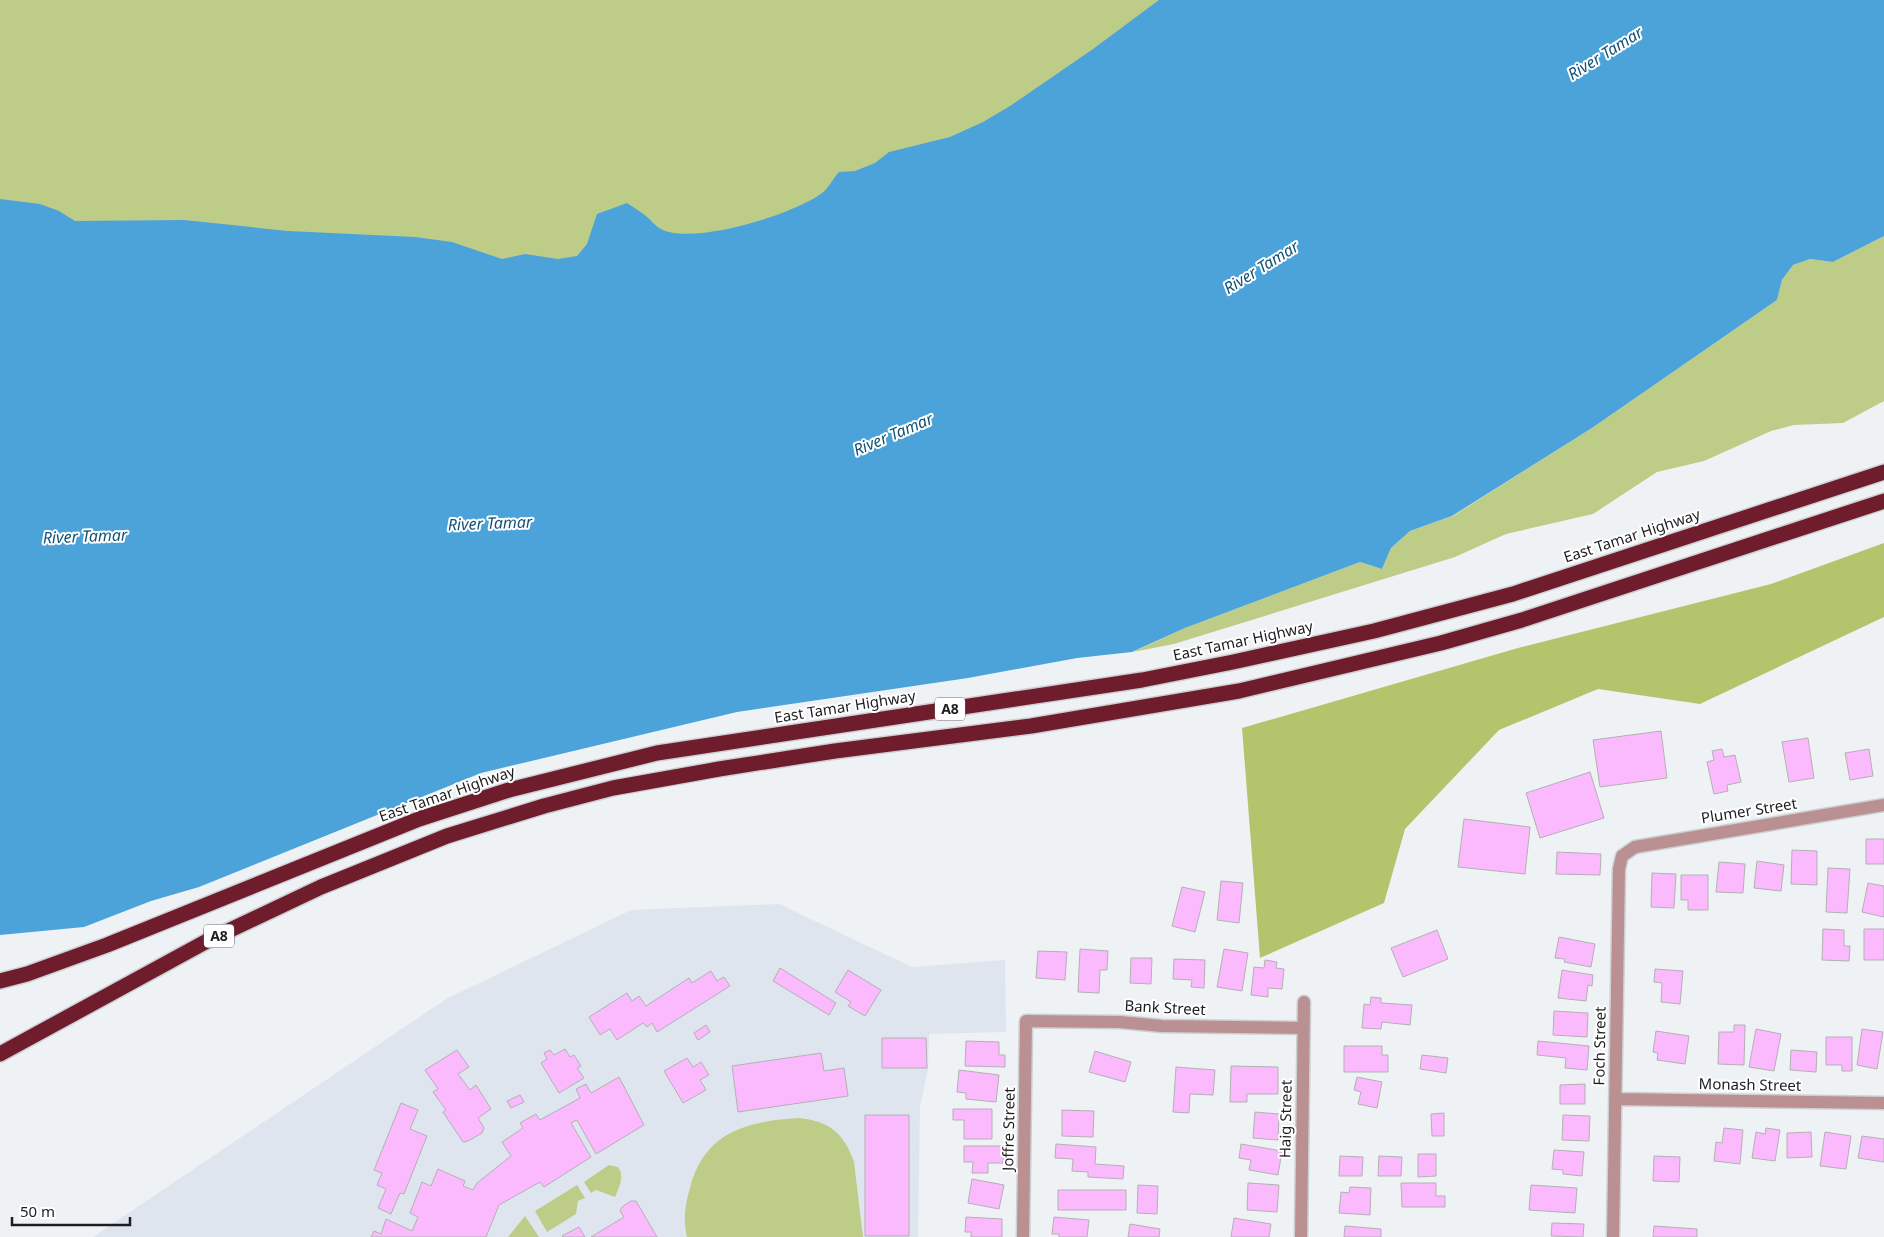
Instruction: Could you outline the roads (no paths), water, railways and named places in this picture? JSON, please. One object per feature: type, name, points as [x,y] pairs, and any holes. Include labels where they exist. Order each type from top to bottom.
[{"type":"highway","name":"East Tamar Highway","points":[[0,981],[27,974],[107,946],[419,820],[509,790],[657,754],[1142,680],[1374,631],[1512,594],[1884,472]]},
{"type":"highway","name":"A8","points":[[0,1054],[209,940],[321,887],[447,836],[544,806],[613,788],[718,769],[835,751],[1031,726],[1239,691],[1441,644],[1522,620],[1884,500]]},
{"type":"highway","name":"A8","points":[[0,989],[27,974]]},
{"type":"street","name":"Plumer Street","points":[[1622,856],[1635,846],[1884,805]]},
{"type":"street","name":"Foch Street","points":[[1613,1237],[1619,869],[1622,856]]},
{"type":"street","name":"Haig Street","points":[[1301,1237],[1304,1002]]},
{"type":"street","name":"Bank Street","points":[[1026,1021],[1120,1022],[1162,1026],[1303,1028]]},
{"type":"street","name":"Joffre Street","points":[[1023,1237],[1026,1021]]},
{"type":"street","name":"Monash Street","points":[[1616,1099],[1884,1103]]},
{"type":"water","name":"River Tamar","points":[[1159,0],[1884,0],[1884,236],[1833,262],[1810,259],[1793,265],[1782,280],[1777,300],[1592,428],[1452,516],[1410,531],[1391,548],[1382,569],[1360,562],[1185,628],[1132,652],[1077,658],[968,678],[737,712],[481,773],[199,887],[151,901],[84,927],[0,935],[0,199],[40,204],[59,211],[75,221],[184,220],[288,231],[415,237],[452,242],[502,259],[525,254],[558,259],[577,256],[587,244],[597,214],[627,203],[644,214],[659,228],[676,233],[719,231],[790,210],[822,193],[839,172],[855,171],[875,163],[889,152],[950,137],[983,122],[1010,106],[1093,49]]}]
